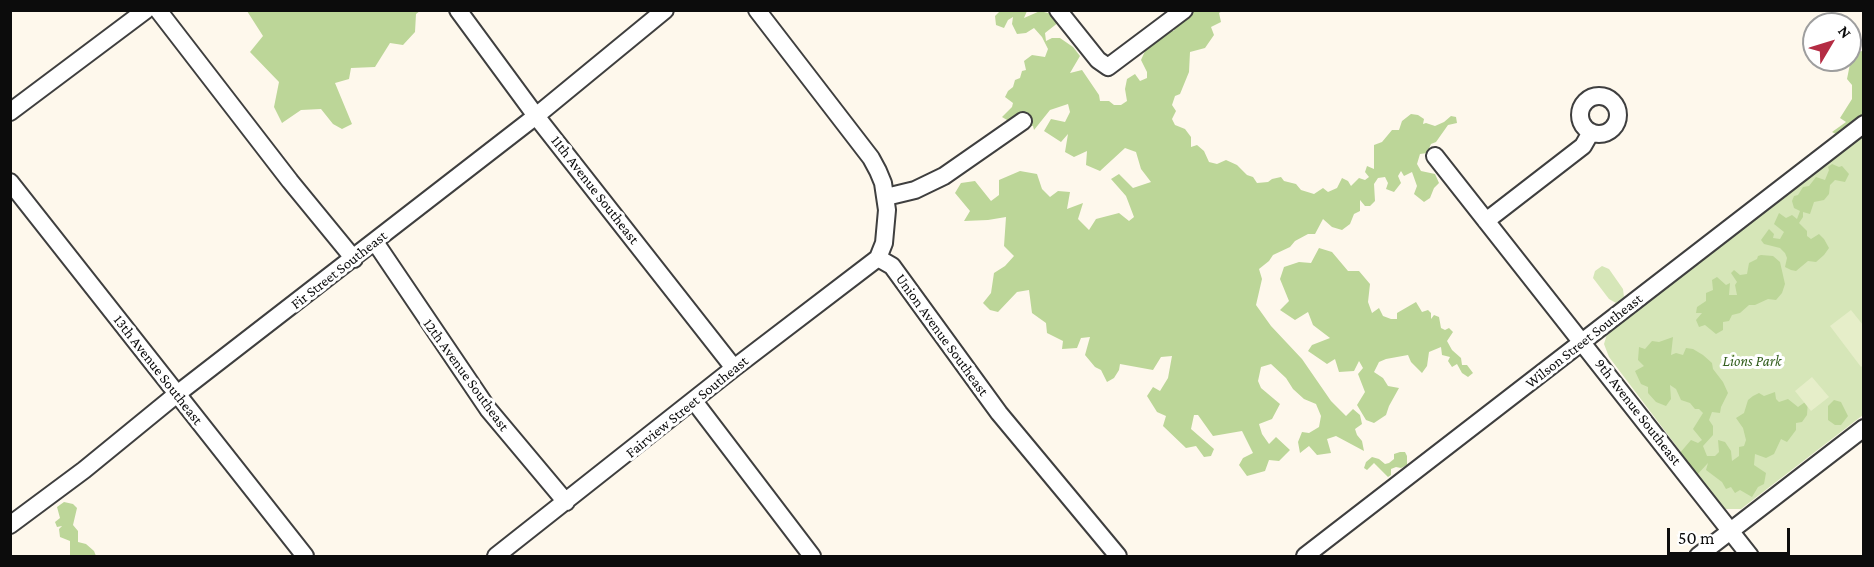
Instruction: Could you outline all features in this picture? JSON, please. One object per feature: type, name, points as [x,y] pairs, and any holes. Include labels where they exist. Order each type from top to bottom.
[{"type":"street","points":[[10,112],[146,10]]},
{"type":"street","points":[[158,10],[290,181],[354,259]]},
{"type":"street","name":"11th Avenue Southeast","points":[[458,10],[536,116],[734,368]]},
{"type":"street","name":"Fir Street Southeast","points":[[10,525],[84,470],[177,394],[536,116],[665,10]]},
{"type":"street","points":[[757,10],[871,158],[883,183],[887,210],[884,243],[878,258]]},
{"type":"street","points":[[1058,10],[1098,60],[1108,68],[1184,10]]},
{"type":"street","points":[[886,197],[915,190],[944,176],[1023,121]]},
{"type":"street","name":"Wilson Street Southeast","points":[[1305,556],[1863,124]]},
{"type":"street","points":[[1486,221],[1583,146],[1591,132]]},
{"type":"street","name":"9th Avenue Southeast","points":[[1435,156],[1750,556]]},
{"type":"street","name":"13th Avenue Southeast","points":[[10,182],[305,556]]},
{"type":"street","name":"12th Avenue Southeast","points":[[375,242],[488,409],[566,502]]},
{"type":"street","name":"Fairview Street Southeast","points":[[496,556],[734,368],[878,258]]},
{"type":"street","name":"Union Avenue Southeast","points":[[878,258],[892,266],[999,413],[1118,556]]},
{"type":"street","points":[[694,401],[812,556]]},
{"type":"street","points":[[1698,556],[1863,428]]},
{"type":"green space","points":[[247,11],[420,11],[416,14],[415,32],[403,45],[390,43],[375,67],[351,68],[349,79],[335,83],[352,124],[342,129],[333,124],[321,109],[301,110],[282,123],[274,107],[279,82],[250,52],[263,36]]},
{"type":"green space","points":[[1000,11],[1027,11],[1024,18],[1040,11],[1052,14],[1059,22],[1045,33],[1046,41],[1060,38],[1073,47],[1080,56],[1070,73],[1082,70],[1099,95],[1100,101],[1121,105],[1127,101],[1125,89],[1127,79],[1135,74],[1140,81],[1147,78],[1147,72],[1141,60],[1155,29],[1174,31],[1176,21],[1182,18],[1187,19],[1193,11],[1222,11],[1219,13],[1221,22],[1211,27],[1214,35],[1205,48],[1190,52],[1189,72],[1180,94],[1175,96],[1172,105],[1176,111],[1172,119],[1175,125],[1185,129],[1191,137],[1191,147],[1197,145],[1204,151],[1209,162],[1217,164],[1226,160],[1237,165],[1257,183],[1281,177],[1284,181],[1296,184],[1301,190],[1314,194],[1323,188],[1328,192],[1337,188],[1342,178],[1351,186],[1359,178],[1365,180],[1369,177],[1365,172],[1367,166],[1374,169],[1374,145],[1382,142],[1392,130],[1399,130],[1402,121],[1411,114],[1424,119],[1423,124],[1435,126],[1451,116],[1456,117],[1457,123],[1448,125],[1436,142],[1431,144],[1427,153],[1420,154],[1417,164],[1421,171],[1435,174],[1439,183],[1430,198],[1424,202],[1414,194],[1417,186],[1412,172],[1404,176],[1401,171],[1398,176],[1401,183],[1394,192],[1386,189],[1388,183],[1385,177],[1378,178],[1374,184],[1375,201],[1370,206],[1365,206],[1360,200],[1360,211],[1354,214],[1350,224],[1342,230],[1332,227],[1323,219],[1315,234],[1308,234],[1295,241],[1290,247],[1273,255],[1259,269],[1262,279],[1256,305],[1271,326],[1302,359],[1331,401],[1346,416],[1353,409],[1360,415],[1362,424],[1355,429],[1362,441],[1364,451],[1336,436],[1327,439],[1331,453],[1317,455],[1309,446],[1300,453],[1298,442],[1302,432],[1309,433],[1319,427],[1321,416],[1316,404],[1304,399],[1271,364],[1261,367],[1258,381],[1261,388],[1280,404],[1272,419],[1259,424],[1269,444],[1276,437],[1290,450],[1279,461],[1269,460],[1265,471],[1247,476],[1239,465],[1243,458],[1253,453],[1242,431],[1213,436],[1198,415],[1194,415],[1191,429],[1214,449],[1211,456],[1204,457],[1196,446],[1186,448],[1163,426],[1166,416],[1157,412],[1147,396],[1153,387],[1160,391],[1168,378],[1172,356],[1161,357],[1153,370],[1120,364],[1114,378],[1107,382],[1101,370],[1095,367],[1085,355],[1090,337],[1081,338],[1077,348],[1062,349],[1063,341],[1047,333],[1046,323],[1032,313],[1029,290],[1017,292],[998,312],[990,310],[983,303],[991,293],[994,273],[1014,256],[1004,246],[1006,217],[964,221],[970,211],[955,193],[961,183],[975,181],[991,201],[999,195],[999,180],[1020,171],[1037,174],[1042,189],[1050,197],[1058,191],[1070,192],[1067,209],[1083,203],[1078,219],[1089,230],[1096,219],[1119,213],[1129,221],[1134,217],[1126,196],[1111,179],[1119,174],[1133,188],[1151,182],[1141,169],[1136,152],[1125,148],[1100,171],[1086,165],[1087,151],[1074,157],[1065,152],[1068,134],[1061,142],[1044,131],[1051,119],[1065,122],[1070,112],[1068,104],[1050,110],[1034,130],[1033,126],[1002,117],[1012,107],[1013,103],[1005,97],[1013,87],[1015,80],[1020,78],[1022,71],[1026,70],[1024,61],[1032,55],[1045,57],[1048,49],[1034,28],[1026,33],[1017,34],[1012,24],[1013,17],[1008,20],[1004,28],[996,25],[995,16]]},
{"type":"green space","points":[[1862,51],[1864,52],[1863,128],[1851,125],[1836,134],[1832,132],[1846,122],[1840,118],[1852,99],[1852,85],[1847,79],[1848,72],[1862,72]]},
{"type":"green space","name":"Lions Park","points":[[1863,134],[1863,415],[1741,509],[1724,509],[1609,357],[1604,344],[1607,334]]},
{"type":"green space","points":[[1832,164],[1842,166],[1849,174],[1845,182],[1835,180],[1830,185],[1829,194],[1824,200],[1814,202],[1810,214],[1803,212],[1799,223],[1807,231],[1807,236],[1811,239],[1819,234],[1829,248],[1816,262],[1808,261],[1796,271],[1791,270],[1785,267],[1787,258],[1780,248],[1764,244],[1761,240],[1769,229],[1774,234],[1773,238],[1780,239],[1784,232],[1774,224],[1779,213],[1786,218],[1792,215],[1797,219],[1800,211],[1794,208],[1792,201],[1794,196],[1798,195],[1803,187],[1809,186],[1816,177],[1825,180],[1828,167]]},
{"type":"green space","points":[[1319,248],[1332,252],[1348,271],[1359,271],[1370,284],[1368,302],[1372,313],[1379,308],[1383,316],[1397,319],[1397,313],[1416,302],[1422,312],[1428,310],[1431,313],[1431,319],[1434,315],[1439,317],[1441,328],[1445,330],[1449,328],[1453,332],[1447,341],[1452,350],[1461,358],[1462,365],[1467,365],[1473,373],[1468,377],[1462,373],[1457,364],[1452,367],[1448,361],[1450,357],[1442,355],[1441,347],[1429,352],[1427,366],[1422,373],[1411,362],[1408,355],[1379,362],[1374,372],[1383,378],[1388,386],[1399,388],[1386,415],[1374,423],[1366,420],[1357,405],[1365,392],[1358,374],[1363,368],[1359,361],[1354,371],[1339,372],[1335,359],[1327,364],[1308,351],[1312,345],[1330,338],[1313,325],[1308,312],[1295,320],[1280,310],[1289,301],[1280,279],[1284,267],[1299,262],[1311,263]]},
{"type":"green space","points":[[1761,255],[1773,256],[1780,262],[1785,284],[1776,300],[1768,299],[1755,305],[1749,305],[1740,313],[1732,315],[1729,321],[1723,322],[1723,330],[1716,334],[1705,325],[1699,327],[1696,320],[1702,313],[1696,313],[1697,307],[1706,301],[1706,293],[1713,290],[1712,280],[1717,277],[1726,285],[1730,283],[1729,295],[1737,295],[1735,285],[1737,282],[1731,273],[1734,270],[1740,275],[1747,274],[1749,263]]},
{"type":"green space","points":[[1602,266],[1609,269],[1623,289],[1624,297],[1616,303],[1609,299],[1593,278],[1595,271]]},
{"type":"green space","points":[[1851,310],[1863,325],[1863,365],[1861,367],[1830,326]]},
{"type":"green space","points":[[1673,337],[1671,355],[1676,353],[1683,355],[1686,348],[1703,355],[1712,363],[1713,369],[1728,393],[1720,413],[1712,412],[1709,420],[1713,426],[1713,435],[1703,446],[1707,456],[1715,456],[1719,452],[1718,440],[1725,442],[1731,451],[1732,461],[1739,456],[1739,447],[1744,446],[1746,440],[1743,428],[1736,418],[1744,413],[1748,400],[1753,396],[1759,393],[1764,396],[1775,392],[1779,402],[1788,399],[1798,407],[1808,400],[1807,415],[1802,422],[1796,423],[1796,430],[1787,442],[1781,439],[1774,454],[1766,458],[1755,454],[1754,465],[1766,473],[1764,484],[1758,487],[1752,497],[1740,490],[1735,493],[1731,487],[1726,489],[1722,482],[1706,470],[1708,463],[1696,476],[1679,454],[1691,440],[1698,443],[1702,440],[1693,429],[1703,413],[1690,403],[1681,400],[1676,389],[1670,385],[1671,399],[1666,406],[1656,402],[1648,393],[1648,387],[1641,384],[1635,371],[1644,366],[1638,360],[1639,347],[1645,349],[1652,341],[1659,342]]},
{"type":"green space","points":[[1812,377],[1829,397],[1811,411],[1795,391]]},
{"type":"green space","points":[[1834,400],[1841,402],[1848,416],[1841,425],[1835,425],[1828,420],[1828,406]]},
{"type":"green space","points":[[1405,452],[1407,465],[1391,469],[1391,475],[1388,477],[1374,463],[1367,470],[1364,468],[1366,462],[1372,457],[1385,464],[1394,459],[1394,454]]},
{"type":"green space","points":[[64,502],[73,504],[77,508],[73,525],[78,531],[78,542],[86,544],[96,556],[70,556],[70,541],[60,537],[59,529],[62,526],[57,527],[55,522],[60,518],[57,507]]}]
